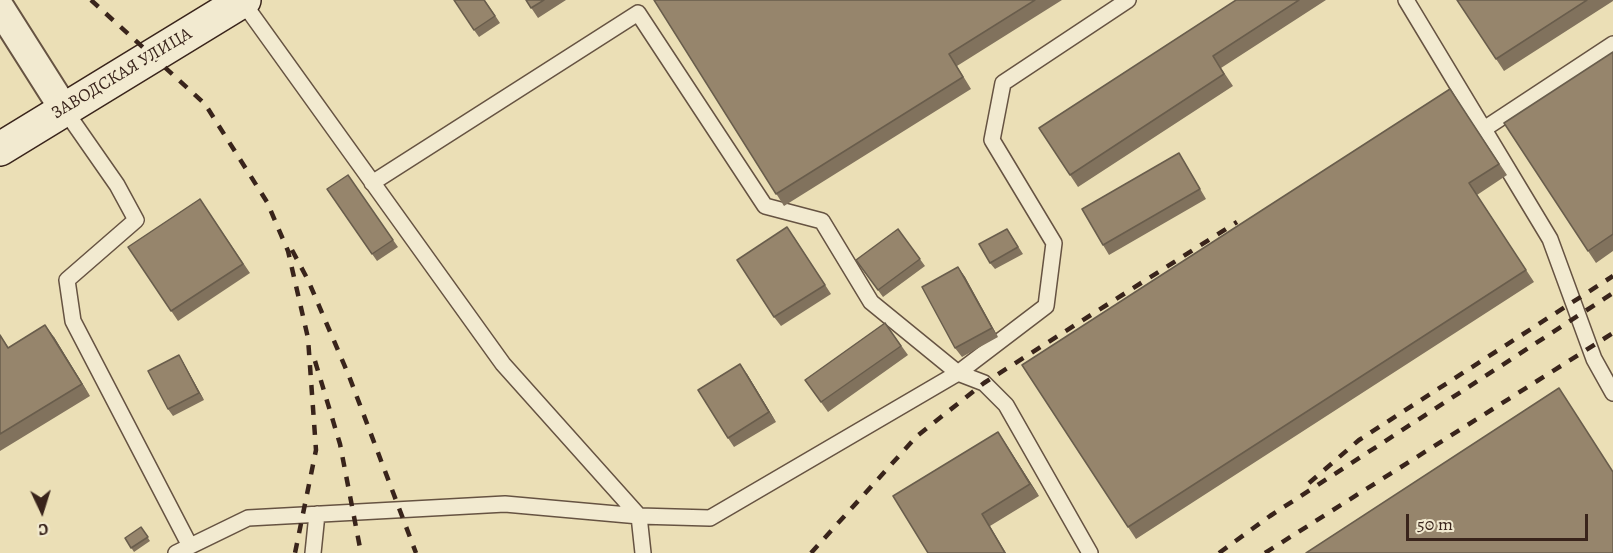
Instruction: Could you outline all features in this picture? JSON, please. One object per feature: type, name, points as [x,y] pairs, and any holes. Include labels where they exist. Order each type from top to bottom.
[{"type":"street","name":"ЗАВОДСКАЯ УЛИЦА","points":[[0,149],[243,1]]},
{"type":"street","points":[[0,8],[64,109]]},
{"type":"lane","points":[[176,553],[248,518],[505,504],[639,516],[710,518],[958,373],[1046,306],[1054,243],[992,140],[1004,83],[1128,0]]},
{"type":"lane","points":[[1406,0],[1550,239],[1594,359],[1613,393]]},
{"type":"lane","points":[[243,1],[503,364],[639,516],[643,553]]},
{"type":"lane","points":[[372,183],[638,13],[765,206],[822,221],[871,302],[958,373],[984,383],[1006,405],[1090,553]]},
{"type":"lane","points":[[1484,129],[1613,44]]},
{"type":"lane","points":[[64,109],[117,185],[136,220],[67,280],[73,321],[190,546]]},
{"type":"lane","points":[[313,553],[317,514]]},
{"type":"building","points":[[454,0],[484,0],[495,16],[474,30]]},
{"type":"building","points":[[526,0],[544,0],[531,8]]},
{"type":"building","points":[[654,0],[1035,0],[949,54],[963,77],[776,194]]},
{"type":"building","points":[[1236,0],[1299,0],[1213,56],[1224,74],[1070,175],[1039,128]]},
{"type":"building","points":[[1457,0],[1587,0],[1496,59]]},
{"type":"building","points":[[1613,52],[1613,234],[1588,251],[1504,123]]},
{"type":"building","points":[[1450,89],[1499,164],[1469,183],[1526,270],[1128,527],[1022,365]]},
{"type":"building","points":[[1179,153],[1200,189],[1103,245],[1082,209]]},
{"type":"building","points":[[348,175],[393,240],[372,254],[327,189]]},
{"type":"building","points":[[200,199],[243,264],[171,311],[128,247]]},
{"type":"building","points":[[787,227],[825,285],[774,317],[737,260]]},
{"type":"building","points":[[898,229],[920,259],[878,290],[856,260]]},
{"type":"building","points":[[1007,229],[1018,247],[990,263],[979,244]]},
{"type":"building","points":[[958,267],[992,328],[955,348],[922,287]]},
{"type":"building","points":[[885,323],[901,346],[821,402],[805,380]]},
{"type":"building","points":[[45,325],[82,384],[0,434],[0,335],[8,348]]},
{"type":"building","points":[[179,355],[199,393],[168,409],[148,371]]},
{"type":"building","points":[[740,364],[769,412],[728,438],[698,390]]},
{"type":"building","points":[[1559,388],[1613,472],[1613,553],[1306,553]]},
{"type":"building","points":[[998,432],[1030,484],[982,514],[1005,553],[928,553],[893,496]]},
{"type":"building","points":[[141,527],[148,537],[131,548],[125,538]]},
{"type":"railway","points":[[91,0],[205,104],[267,202],[288,251],[308,338],[316,450],[295,553]]},
{"type":"railway","points":[[811,553],[917,436],[984,383],[1237,222]]},
{"type":"railway","points":[[292,250],[308,280],[349,376],[416,553]]},
{"type":"railway","points":[[1309,483],[1359,440],[1613,276]]},
{"type":"railway","points":[[1219,553],[1270,516],[1613,293]]},
{"type":"railway","points":[[1265,553],[1613,333]]},
{"type":"railway","points":[[315,361],[340,444],[361,553]]}]
